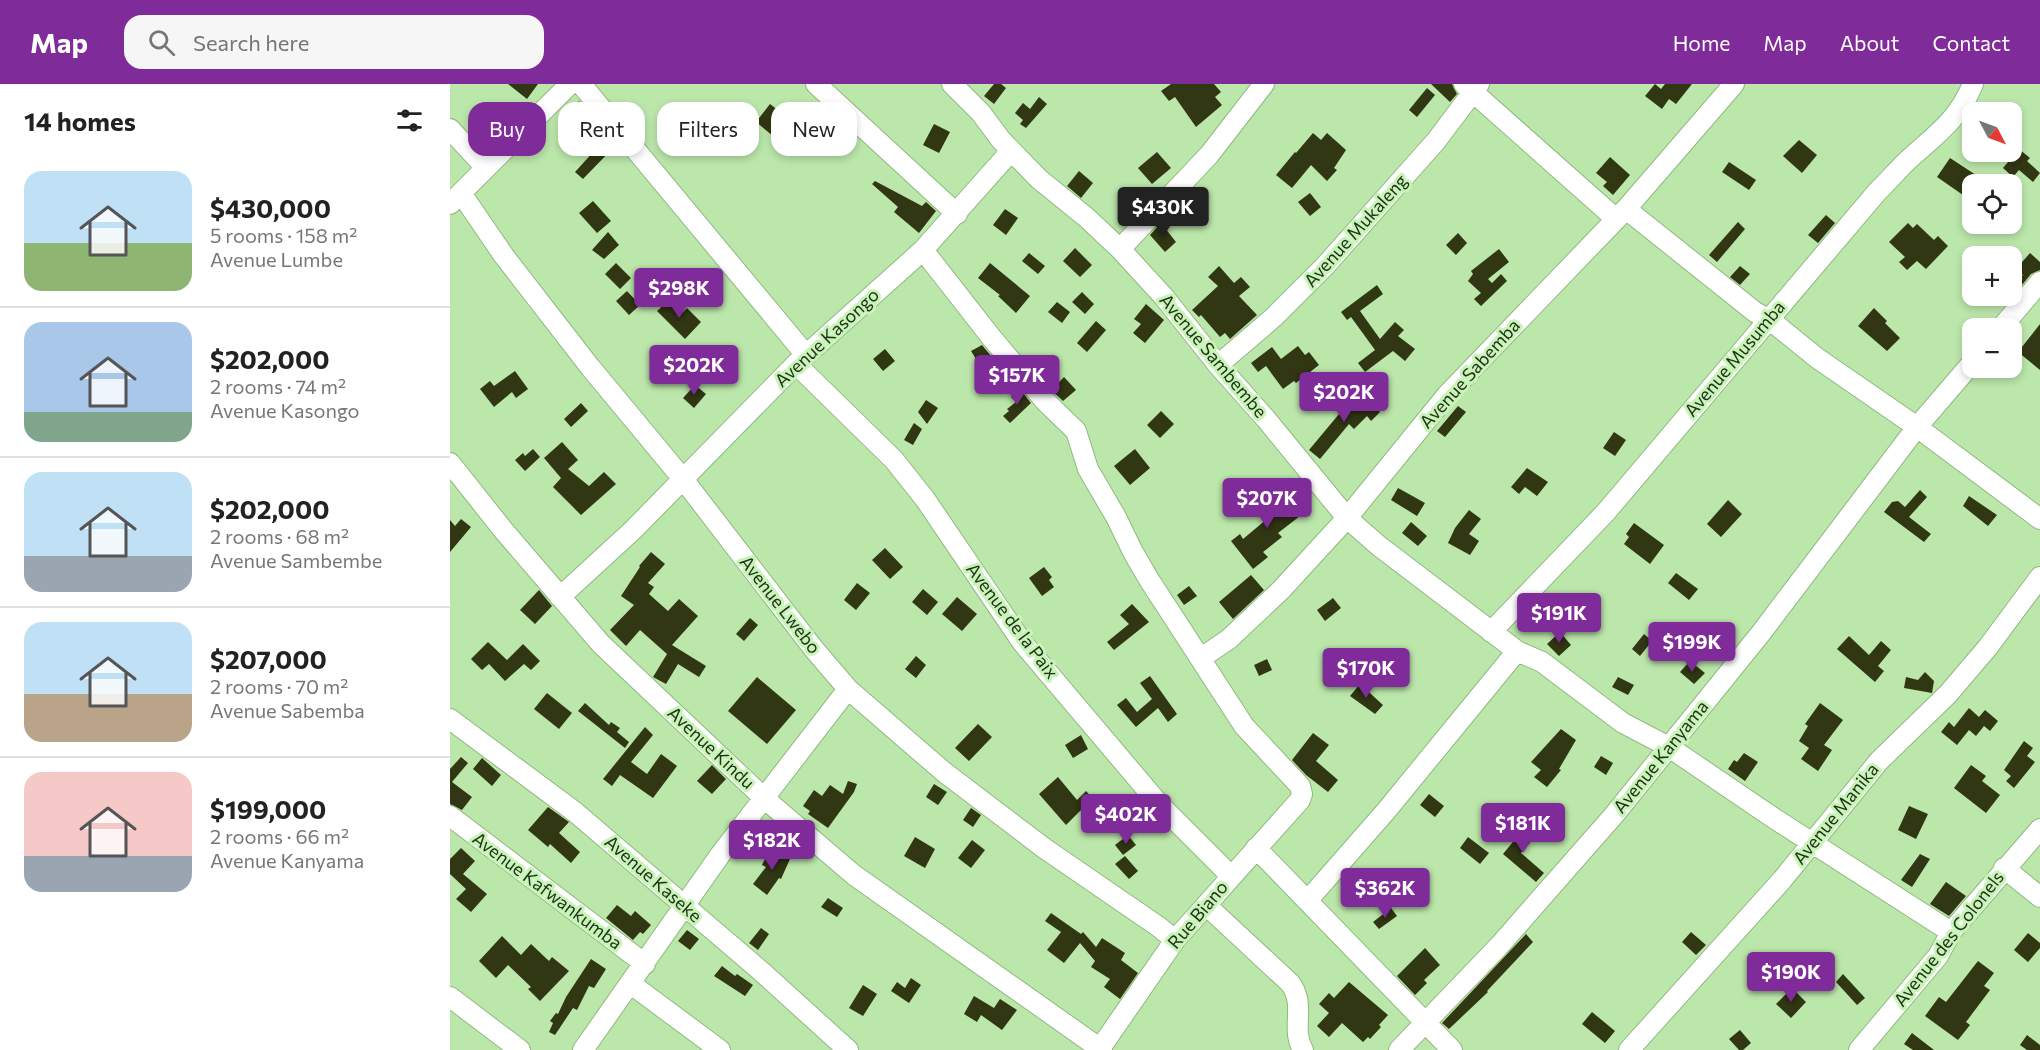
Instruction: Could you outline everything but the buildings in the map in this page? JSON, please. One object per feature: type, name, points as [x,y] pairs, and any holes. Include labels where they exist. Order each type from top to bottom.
[{"type":"street","points":[[456,199],[570,84]]},
{"type":"street","points":[[581,84],[801,360]]},
{"type":"street","points":[[816,84],[957,214]]},
{"type":"street","points":[[952,84],[981,113],[1011,151],[1039,179],[1087,218],[1120,249],[1209,155],[1264,84]]},
{"type":"street","name":"Avenue Sabemba","points":[[1202,658],[1229,639],[1259,611],[1347,518],[1447,395],[1621,214],[1734,84]]},
{"type":"street","name":"Avenue Musumba","points":[[1491,632],[1606,512],[1877,192],[1954,118],[1973,84]]},
{"type":"street","points":[[1472,87],[1621,214],[1755,312],[1770,320],[1817,358],[1917,427],[2040,519]]},
{"type":"street","name":"Avenue Mukaleng","points":[[1218,365],[1301,292],[1325,266],[1436,141],[1472,87]]},
{"type":"street","points":[[450,129],[486,168]]},
{"type":"street","name":"Avenue Kasongo","points":[[560,597],[633,530],[801,360],[923,250],[1011,151]]},
{"type":"street","name":"Avenue Lwebo","points":[[456,199],[683,479],[813,648],[848,689],[944,772],[1052,854],[1160,927],[1175,940]]},
{"type":"street","name":"Avenue Sambembe","points":[[1120,249],[1164,297],[1347,518],[1379,546],[1517,651],[1542,662],[1623,723],[1669,747],[1775,819],[1951,932]]},
{"type":"street","points":[[923,250],[978,322],[1078,435],[1088,469],[1116,516],[1133,552],[1202,658]]},
{"type":"street","points":[[2009,318],[2040,282]]},
{"type":"street","name":"Avenue de la Paix","points":[[801,360],[894,460],[925,499],[1022,642],[1159,804],[1231,876]]},
{"type":"street","name":"Avenue Kanyama","points":[[1399,1050],[1540,900],[1614,815],[1761,633],[1917,427],[1962,375]]},
{"type":"street","name":"Avenue Kindu","points":[[453,472],[602,644],[765,799],[854,875],[1100,1049]]},
{"type":"street","name":"Avenue Manika","points":[[1629,1050],[1782,880],[1879,761],[1948,694],[1994,639],[2040,577]]},
{"type":"street","points":[[1308,900],[1386,811],[1517,651]]},
{"type":"street","name":"Rue Biano","points":[[1100,1049],[1175,940],[1300,800],[1302,794],[1300,786],[1244,726],[1202,658]]},
{"type":"street","points":[[583,1050],[720,855],[848,689]]},
{"type":"street","name":"Avenue Kaseke","points":[[450,719],[575,812],[762,972],[849,1050]]},
{"type":"street","name":"Avenue Kafwankumba","points":[[450,816],[645,964]]},
{"type":"street","name":"Avenue des Colonels","points":[[1859,1050],[1928,969],[1951,932],[2040,829]]},
{"type":"street","points":[[1256,848],[1452,1050]]},
{"type":"street","points":[[2004,868],[2040,897]]},
{"type":"street","points":[[1206,905],[1297,991],[1298,1038],[1303,1050]]},
{"type":"street","points":[[631,984],[720,1050]]},
{"type":"street","points":[[450,997],[520,1050]]}]
